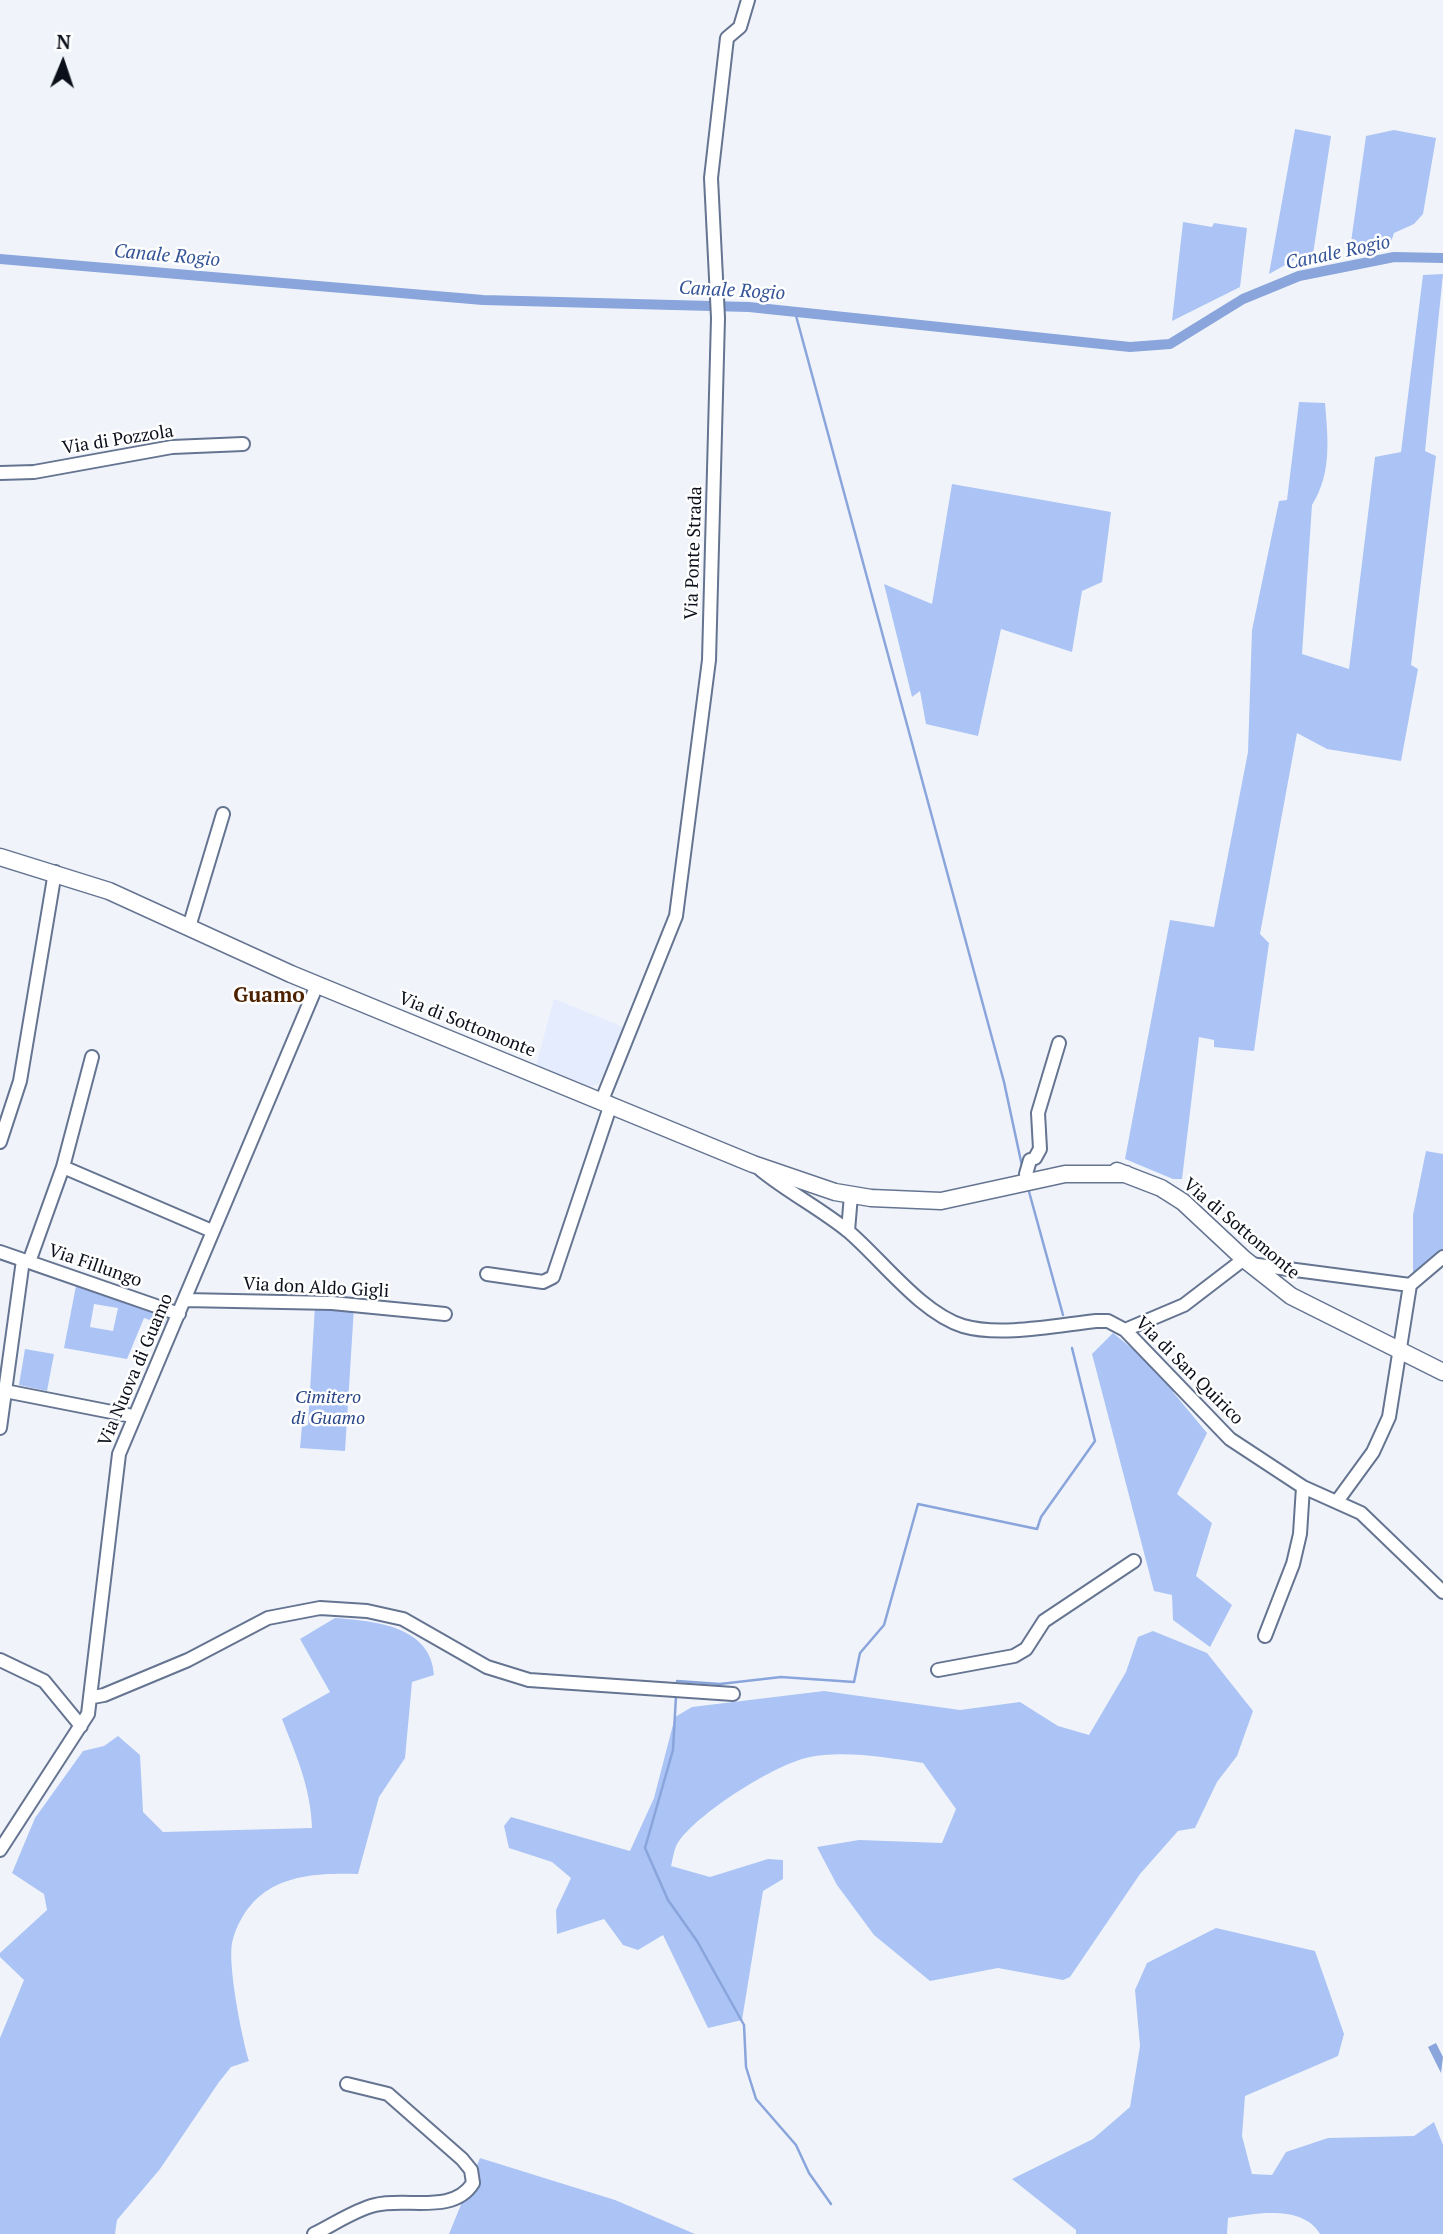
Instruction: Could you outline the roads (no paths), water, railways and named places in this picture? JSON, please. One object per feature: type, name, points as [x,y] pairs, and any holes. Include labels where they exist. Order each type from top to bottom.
[{"type":"main road","name":"Via di Sottomonte","points":[[0,858],[55,872],[109,891],[317,985],[755,1165],[843,1193],[942,1201],[1065,1174],[1126,1174]]},
{"type":"main road","name":"Via di Sottomonte","points":[[927,1199],[1030,1164],[1107,1167],[1161,1188],[1183,1202],[1247,1261],[1291,1296],[1443,1373]]},
{"type":"street","name":"Via Ponte Strada","points":[[487,1274],[542,1282],[552,1277],[607,1102],[667,940],[682,885],[709,660],[718,318],[711,178],[727,38],[740,27],[748,0]]},
{"type":"street","name":"Via di Pozzola","points":[[0,473],[34,472],[172,447],[243,444]]},
{"type":"street","points":[[189,927],[223,814]]},
{"type":"street","points":[[0,1142],[20,1082],[55,872]]},
{"type":"street","name":"Via Nuova di Guamo","points":[[0,1850],[81,1726],[93,1696],[114,1477],[132,1416],[179,1314],[317,985]]},
{"type":"street","points":[[1030,1164],[1040,1149],[1038,1113],[1059,1043]]},
{"type":"street","points":[[1,1435],[5,1391],[26,1261],[64,1167],[92,1057]]},
{"type":"street","name":"Via di San Quirico","points":[[755,1165],[848,1231],[933,1310],[961,1325],[976,1329],[1024,1328],[1108,1321],[1125,1330],[1230,1438],[1303,1487],[1338,1500],[1361,1513],[1443,1592]]},
{"type":"street","points":[[64,1167],[212,1231]]},
{"type":"street","points":[[831,1219],[830,1205],[843,1193]]},
{"type":"street","points":[[843,1193],[848,1231]]},
{"type":"street","name":"Via Fillungo","points":[[0,1252],[179,1314]]},
{"type":"street","points":[[1338,1500],[1383,1434],[1401,1352],[1410,1285],[1443,1257]]},
{"type":"street","points":[[1125,1330],[1184,1305],[1247,1261],[1410,1285]]},
{"type":"street","name":"Via don Aldo Gigli","points":[[185,1300],[332,1303],[445,1314]]},
{"type":"street","points":[[5,1391],[132,1416]]},
{"type":"street","points":[[1265,1636],[1293,1564],[1300,1534],[1303,1487]]},
{"type":"street","points":[[938,1670],[1014,1656],[1026,1649],[1044,1621],[1095,1590],[1134,1561]]},
{"type":"street","points":[[93,1696],[104,1695],[188,1660],[268,1618],[320,1608],[366,1611],[403,1619],[487,1667],[529,1680],[733,1694]]},
{"type":"street","points":[[0,1660],[44,1681],[81,1726]]},
{"type":"street","points":[[314,2234],[374,2206],[438,2203],[467,2194],[473,2183],[471,2169],[388,2094],[347,2084]]},
{"type":"waterway","name":"Canale Rogio","points":[[0,259],[483,300],[749,307],[1130,347],[1170,344],[1243,299],[1299,276],[1394,257],[1443,258]]},
{"type":"waterway","points":[[795,312],[1004,1082],[1022,1166]]},
{"type":"waterway","points":[[1028,1188],[1063,1315]]},
{"type":"waterway","points":[[677,1681],[720,1684],[781,1677],[854,1682],[860,1653],[884,1625],[918,1504],[1037,1529],[1041,1517],[1095,1441],[1072,1348]]},
{"type":"waterway","points":[[676,1696],[673,1750],[645,1848],[668,1900],[697,1941],[744,2025],[746,2067],[756,2099],[796,2145],[809,2173],[831,2204]]},
{"type":"district","name":"Guamo","points":[[269,996]]},
{"type":"park label","name":"Cimitero di Guamo","points":[[328,1408]]}]
